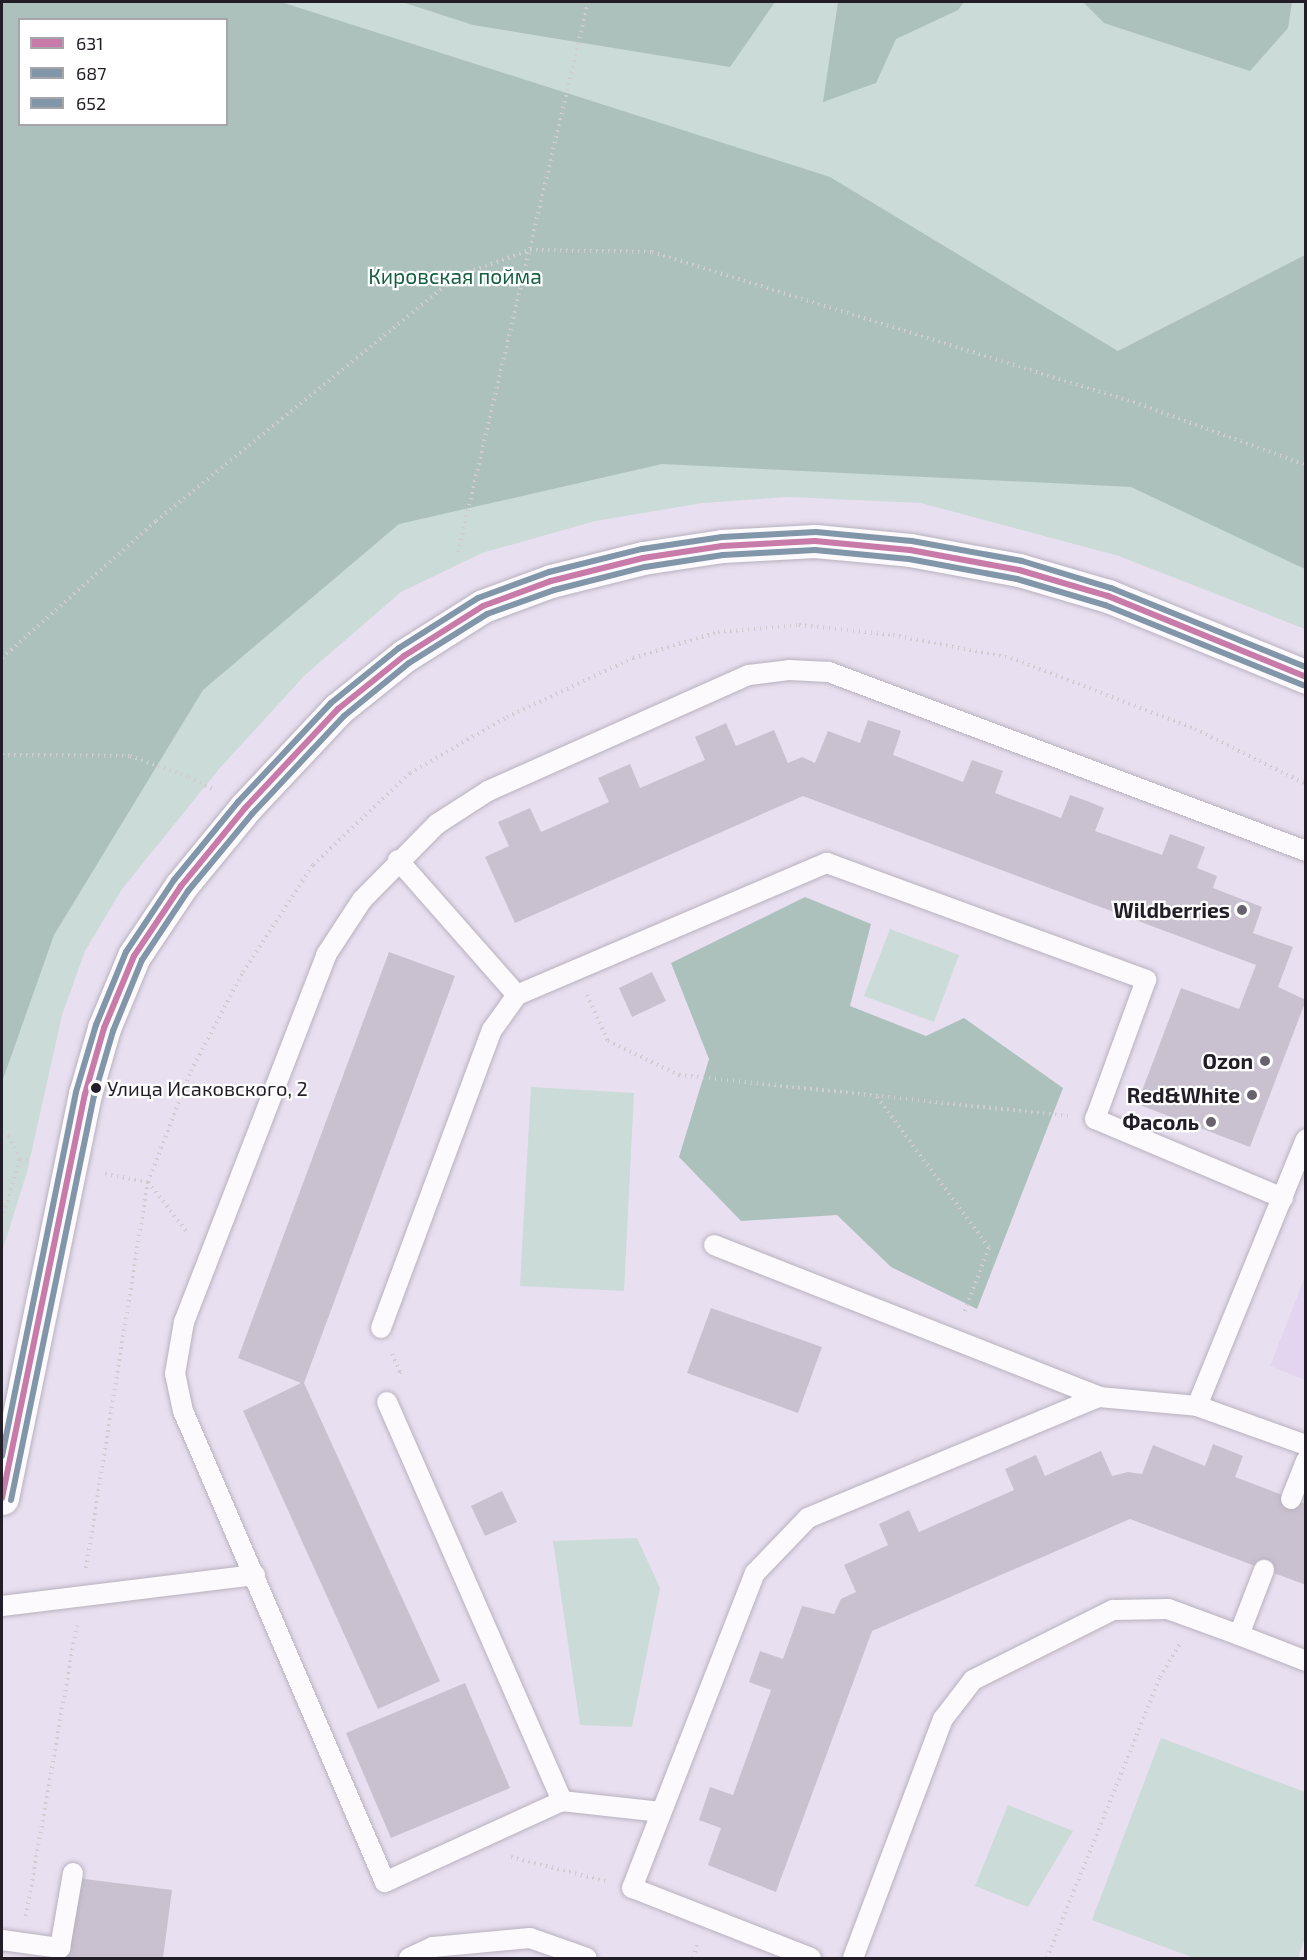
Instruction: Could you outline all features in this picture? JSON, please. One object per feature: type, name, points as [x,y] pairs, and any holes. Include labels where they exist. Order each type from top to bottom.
[{"type":"street","points":[[2,1498],[57,1222],[104,1028],[134,956],[181,886],[245,808],[338,709],[404,656],[483,606],[551,581],[643,558],[722,546],[815,541],[910,550],[1018,570],[1108,596],[1305,677]]},
{"type":"lane","points":[[661,1812],[562,1801],[385,1882],[183,1411],[175,1374],[184,1322],[326,955],[362,900],[398,860],[437,824],[488,791],[749,675],[789,669],[829,672],[1305,851]]},
{"type":"lane","points":[[398,860],[517,995]]},
{"type":"lane","points":[[385,1337],[492,1030],[517,995],[826,863],[1146,981],[1095,1119],[1283,1198]]},
{"type":"lane","points":[[1197,1406],[1305,1139]]},
{"type":"lane","points":[[714,1245],[1099,1397],[1197,1406],[1305,1445]]},
{"type":"lane","points":[[811,1959],[632,1888],[755,1573],[808,1518],[1099,1397]]},
{"type":"lane","points":[[387,1402],[562,1801]]},
{"type":"lane","points":[[1291,1498],[1305,1461]]},
{"type":"lane","points":[[1239,1635],[1264,1570]]},
{"type":"lane","points":[[2,1606],[255,1575]]},
{"type":"lane","points":[[853,1959],[943,1719],[973,1680],[1113,1610],[1168,1609],[1305,1661]]},
{"type":"lane","points":[[2,1940],[59,1953],[73,1873]]},
{"type":"lane","points":[[409,1959],[433,1947],[530,1938],[587,1959]]},
{"type":"path","points":[[458,552],[588,2]]},
{"type":"path","points":[[2,658],[156,521],[457,276],[530,250],[652,252],[1139,404],[1305,465]]},
{"type":"path","points":[[1195,729],[1305,783]]},
{"type":"path","points":[[2,755],[130,756],[189,777],[245,808]]},
{"type":"path","points":[[575,970],[608,1041],[679,1075],[1095,1119]]},
{"type":"path","points":[[21,1943],[81,1598],[148,1182],[191,1071]]},
{"type":"path","points":[[877,1096],[989,1248],[954,1340]]},
{"type":"path","points":[[2,1133],[9,1136],[20,1160],[2,1218]]},
{"type":"path","points":[[20,1160],[29,1161]]},
{"type":"path","points":[[101,1173],[148,1182],[208,1259]]},
{"type":"path","points":[[385,1337],[400,1372]]},
{"type":"path","points":[[1047,1959],[1160,1677],[1196,1619]]},
{"type":"path","points":[[505,1856],[526,1858],[632,1888]]},
{"type":"path","points":[[693,1959],[697,1949]]},
{"type":"shaded area","points":[[1305,1277],[1305,1380],[1270,1366]]},
{"type":"green space","name":"Кировская пойма","points":[[2,2],[1305,2],[1305,629],[1119,556],[921,503],[788,497],[702,503],[595,521],[482,553],[401,592],[305,675],[219,769],[122,889],[85,951],[62,1015],[27,1172],[2,1252]]},
{"type":"green space","name":"Кировская пойма","points":[[2,2],[281,2],[830,177],[1118,351],[1305,255],[1305,569],[1131,487],[662,464],[399,524],[203,690],[54,935],[2,1082]]},
{"type":"green space","points":[[402,2],[775,2],[730,67],[473,25]]},
{"type":"green space","points":[[838,2],[964,2],[958,10],[896,39],[876,83],[823,102]]},
{"type":"green space","points":[[1083,2],[1292,2],[1288,28],[1250,71],[1104,23]]},
{"type":"green space","points":[[805,897],[871,924],[850,1006],[926,1036],[964,1018],[1063,1088],[977,1309],[891,1267],[837,1215],[741,1221],[679,1157],[709,1059],[671,963]]},
{"type":"green space","points":[[890,929],[959,955],[934,1022],[864,996]]},
{"type":"green space","points":[[531,1087],[634,1093],[624,1291],[520,1286]]},
{"type":"green space","points":[[637,1538],[660,1588],[632,1727],[580,1725],[553,1541]]},
{"type":"green space","points":[[1161,1738],[1305,1792],[1305,1938],[1298,1958],[1194,1958],[1092,1920]]},
{"type":"green space","points":[[1008,1805],[1073,1831],[1028,1907],[975,1886]]},
{"type":"building","points":[[868,720],[901,731],[893,755],[963,782],[972,760],[1003,771],[995,793],[1061,818],[1070,795],[1104,808],[1095,831],[1162,855],[1170,834],[1205,847],[1197,868],[1217,876],[1213,888],[1262,907],[1253,933],[1293,947],[1278,987],[1306,1000],[1250,1147],[1137,1104],[1181,988],[1239,1009],[1256,965],[803,796],[515,923],[485,857],[509,846],[498,822],[530,808],[541,832],[609,802],[598,778],[630,764],[640,788],[705,760],[695,737],[726,723],[736,746],[774,730],[788,763],[802,757],[815,763],[828,731],[860,743]]},
{"type":"building","points":[[389,952],[455,976],[304,1383],[440,1681],[378,1709],[243,1411],[301,1383],[238,1358]]},
{"type":"building","points":[[652,972],[666,1001],[632,1017],[619,988]]},
{"type":"building","points":[[711,1308],[822,1347],[798,1413],[687,1373]]},
{"type":"building","points":[[1213,1444],[1243,1456],[1235,1477],[1306,1504],[1306,1585],[1130,1519],[872,1631],[776,1892],[708,1865],[721,1828],[699,1820],[710,1787],[733,1795],[771,1690],[749,1682],[760,1651],[783,1659],[802,1606],[834,1614],[841,1599],[856,1592],[844,1565],[888,1545],[879,1524],[909,1510],[919,1532],[1014,1490],[1005,1469],[1036,1455],[1045,1476],[1101,1451],[1112,1476],[1128,1472],[1142,1474],[1153,1445],[1205,1466]]},
{"type":"building","points":[[502,1491],[517,1522],[485,1536],[471,1506]]},
{"type":"building","points":[[465,1683],[510,1788],[391,1838],[346,1733]]},
{"type":"building","points":[[77,1878],[172,1890],[163,1958],[66,1958]]},
{"type":"transit line","name":"652","points":[[2,1456],[76,1092],[96,1025],[126,952],[174,880],[238,802],[331,703],[399,648],[478,598],[549,572],[642,549],[722,537],[816,532],[912,541],[1022,561],[1111,588],[1306,667]]},
{"type":"transit line","name":"631","points":[[2,1498],[85,1094],[104,1028],[134,956],[181,886],[245,808],[338,709],[404,656],[483,606],[551,581],[643,558],[722,546],[815,541],[910,550],[1019,570],[1108,596],[1306,677]]},
{"type":"transit line","name":"687","points":[[11,1500],[94,1096],[113,1031],[142,960],[188,891],[252,814],[344,716],[409,663],[487,614],[554,590],[645,567],[723,555],[815,550],[909,559],[1017,579],[1105,605],[1303,685]]},
{"type":"place","name":"Wildberries","points":[[1242,910]]},
{"type":"place","name":"Ozon","points":[[1265,1061]]},
{"type":"place","name":"Улица Исаковского, 2","points":[[96,1088]]},
{"type":"place","name":"Red&White","points":[[1252,1095]]},
{"type":"place","name":"Фасоль","points":[[1211,1122]]}]
